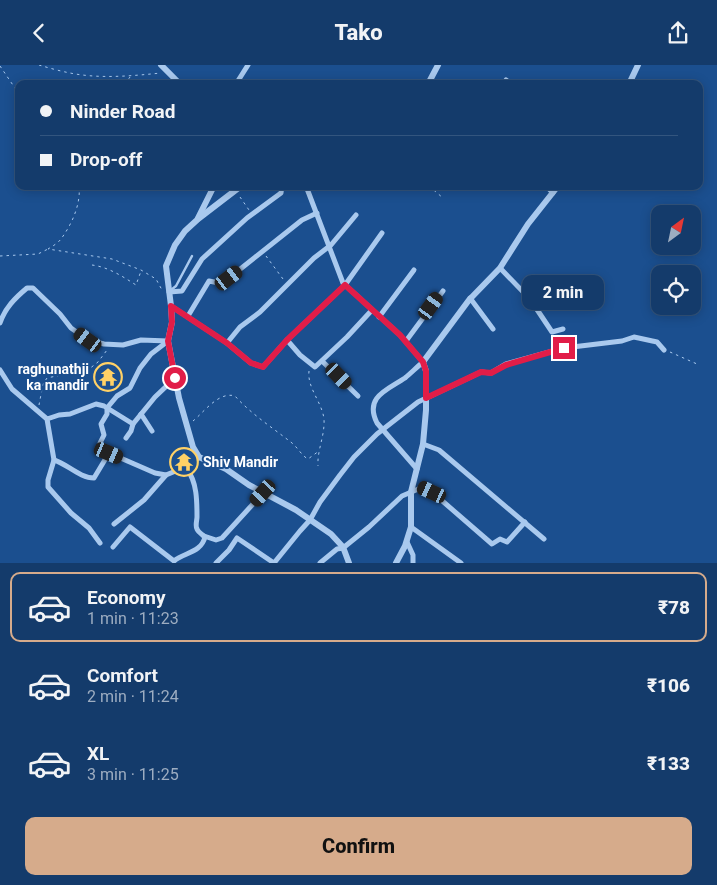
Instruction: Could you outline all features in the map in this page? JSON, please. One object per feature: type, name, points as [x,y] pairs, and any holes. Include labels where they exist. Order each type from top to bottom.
[{"type":"street","points":[[161,65],[176,80]]},
{"type":"street","points":[[239,80],[248,65]]},
{"type":"street","points":[[430,80],[438,65]]},
{"type":"street","points":[[631,80],[638,65]]},
{"type":"street","points":[[197,220],[212,190]]},
{"type":"street","points":[[237,190],[185,231],[169,256],[166,266],[166,292],[171,306],[172,322],[168,341],[175,378],[193,447],[199,457],[226,469],[331,534],[343,548],[349,563]]},
{"type":"street","points":[[166,292],[182,291],[198,263],[252,214],[281,193],[281,190]]},
{"type":"street","points":[[308,190],[341,280],[406,341],[423,362],[426,371],[424,443],[411,492],[411,527],[407,542],[396,563]]},
{"type":"street","points":[[550,190],[553,193]]},
{"type":"street","points":[[417,469],[382,429],[373,415],[375,401],[378,395],[423,362],[470,298],[500,268],[528,224],[555,190]]},
{"type":"street","points":[[188,316],[209,281],[219,283],[229,278],[302,220],[317,213]]},
{"type":"street","points":[[227,343],[240,327],[260,313],[286,284],[328,247],[356,215]]},
{"type":"street","points":[[171,306],[227,343],[251,363],[263,367],[287,340],[345,285],[382,233]]},
{"type":"street","points":[[500,268],[530,299],[552,332],[563,329]]},
{"type":"street","points":[[379,317],[414,270]]},
{"type":"street","points":[[0,323],[2,315],[15,298],[27,288],[33,289],[60,314],[71,328],[88,340],[123,345],[141,340],[168,341]]},
{"type":"street","points":[[406,341],[443,291]]},
{"type":"street","points":[[470,298],[493,329]]},
{"type":"street","points":[[287,340],[290,345],[315,367],[372,310]]},
{"type":"street","points":[[216,563],[229,550],[237,538],[274,563],[310,520],[320,502],[354,457],[382,429],[426,398],[481,372],[491,373],[506,365],[564,348],[622,341],[634,337],[657,342],[664,350]]},
{"type":"street","points":[[166,475],[155,473],[109,453],[100,443],[104,435],[101,424],[107,414],[107,409],[117,396],[130,388],[140,368],[151,354],[168,341]]},
{"type":"street","points":[[322,361],[358,396]]},
{"type":"street","points":[[0,370],[12,389],[46,419],[54,460],[48,480],[48,487],[71,513],[89,528],[100,543]]},
{"type":"street","points":[[126,438],[131,431],[133,423],[155,397],[175,378]]},
{"type":"street","points":[[46,419],[59,415],[70,415],[96,403],[133,423]]},
{"type":"street","points":[[142,414],[152,431]]},
{"type":"street","points":[[424,443],[439,450],[544,539]]},
{"type":"street","points":[[54,460],[94,478],[109,453]]},
{"type":"street","points":[[187,470],[199,457]]},
{"type":"street","points":[[114,524],[144,500],[166,475],[178,470],[187,470],[192,475],[196,493],[197,530],[204,536],[216,540],[222,539],[263,493]]},
{"type":"street","points":[[320,563],[337,549],[343,548],[369,527],[402,496],[423,487],[432,492],[492,544],[500,539],[507,542],[525,522]]},
{"type":"street","points":[[113,547],[130,527],[174,561],[179,557],[196,551],[205,540],[204,536]]},
{"type":"street","points":[[411,527],[461,563]]},
{"type":"street","points":[[407,542],[414,562]]},
{"type":"lane","points":[[166,292],[176,286],[192,256]]},
{"type":"path","points":[[39,65],[70,73],[130,77],[167,72]]},
{"type":"path","points":[[0,66],[15,88]]},
{"type":"path","points":[[0,256],[38,254],[60,240],[76,212],[80,190]]},
{"type":"path","points":[[239,190],[252,214]]},
{"type":"path","points":[[434,190],[443,198]]},
{"type":"path","points":[[48,249],[112,259],[141,270],[156,279],[166,292]]},
{"type":"path","points":[[263,252],[286,284]]},
{"type":"path","points":[[92,265],[109,270],[136,285],[141,270]]},
{"type":"path","points":[[38,411],[42,384],[47,378],[61,375],[65,371],[84,373],[98,362],[111,344]]},
{"type":"path","points":[[664,350],[697,364]]},
{"type":"path","points":[[312,365],[309,372],[310,381],[324,420],[324,436],[319,451],[318,466]]},
{"type":"path","points":[[187,427],[224,395],[231,394],[293,444],[308,459],[311,459],[319,451]]},
{"type":"place","name":"raghunathji ka mandir","points":[[108,377]]},
{"type":"place","name":"Shiv Mandir","points":[[184,462]]},
{"type":"route","points":[[175,378],[168,341],[172,322],[171,306],[227,343],[251,363],[258,367],[263,367],[287,340],[345,285],[400,335],[423,362],[426,371],[426,398],[481,372],[491,373],[506,365],[564,348]]}]
